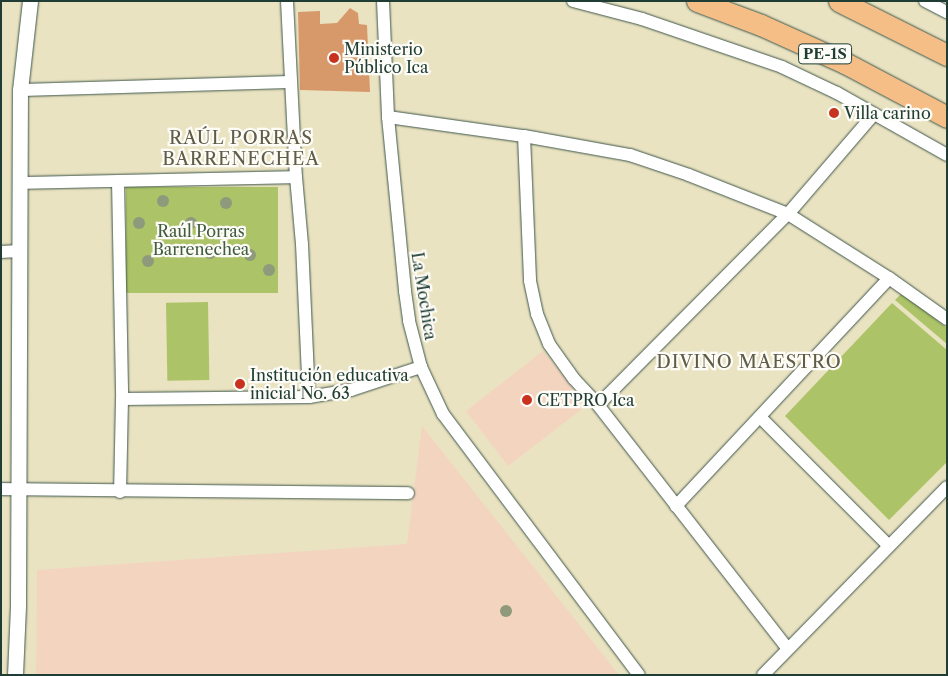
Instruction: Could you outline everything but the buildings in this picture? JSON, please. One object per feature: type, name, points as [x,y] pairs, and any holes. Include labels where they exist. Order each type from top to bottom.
[{"type":"highway","name":"PE-1S","points":[[697,1],[760,25],[845,63],[947,117]]},
{"type":"highway","points":[[839,1],[947,56]]},
{"type":"street","points":[[15,675],[18,605],[20,90],[30,1]]},
{"type":"street","points":[[287,1],[290,82],[302,244],[309,398]]},
{"type":"street","name":"La Mochica","points":[[384,1],[388,117],[405,291],[409,321],[421,367],[443,414],[639,675]]},
{"type":"street","points":[[573,1],[650,21],[782,67],[837,93],[947,155]]},
{"type":"street","points":[[925,1],[947,12]]},
{"type":"street","points":[[20,90],[290,82]]},
{"type":"street","points":[[598,405],[788,214],[874,114]]},
{"type":"street","points":[[388,117],[524,136],[630,155],[724,188],[788,214],[889,278],[947,319]]},
{"type":"street","points":[[524,136],[530,281],[537,314],[549,344],[788,649]]},
{"type":"street","points":[[20,183],[296,177]]},
{"type":"street","points":[[118,181],[122,399],[120,492]]},
{"type":"street","points":[[1,252],[19,251]]},
{"type":"street","points":[[676,506],[889,278]]},
{"type":"street","points":[[122,399],[309,398],[351,390],[421,367]]},
{"type":"street","points":[[760,417],[889,546]]},
{"type":"street","points":[[763,675],[947,487]]},
{"type":"street","points":[[1,488],[120,492],[408,493]]},
{"type":"shaded area","name":"CETPRO Ica","points":[[543,351],[573,388],[568,392],[582,409],[508,466],[466,411]]},
{"type":"shaded area","points":[[422,426],[619,675],[36,675],[37,570],[407,544]]},
{"type":"green space","name":"Raúl Porras Barrenechea","points":[[126,187],[278,187],[278,293],[126,293]]},
{"type":"green space","points":[[902,293],[947,328],[947,344],[895,300]]},
{"type":"green space","name":"Raúl Porras Barrenechea","points":[[208,302],[209,380],[167,381],[166,303]]},
{"type":"green space","points":[[892,303],[947,350],[947,462],[889,520],[785,416]]},
{"type":"place","name":"Ministerio Público Ica","points":[[334,58]]},
{"type":"place","name":"Villa carino","points":[[834,113]]},
{"type":"place","name":"Institución educativa inicial No. 63","points":[[240,384]]},
{"type":"place","name":"CETPRO Ica","points":[[527,400]]},
{"type":"district","name":"RAÚL PORRAS BARRENECHEA","points":[[241,149]]},
{"type":"district","name":"DIVINO MAESTRO","points":[[749,362]]}]
